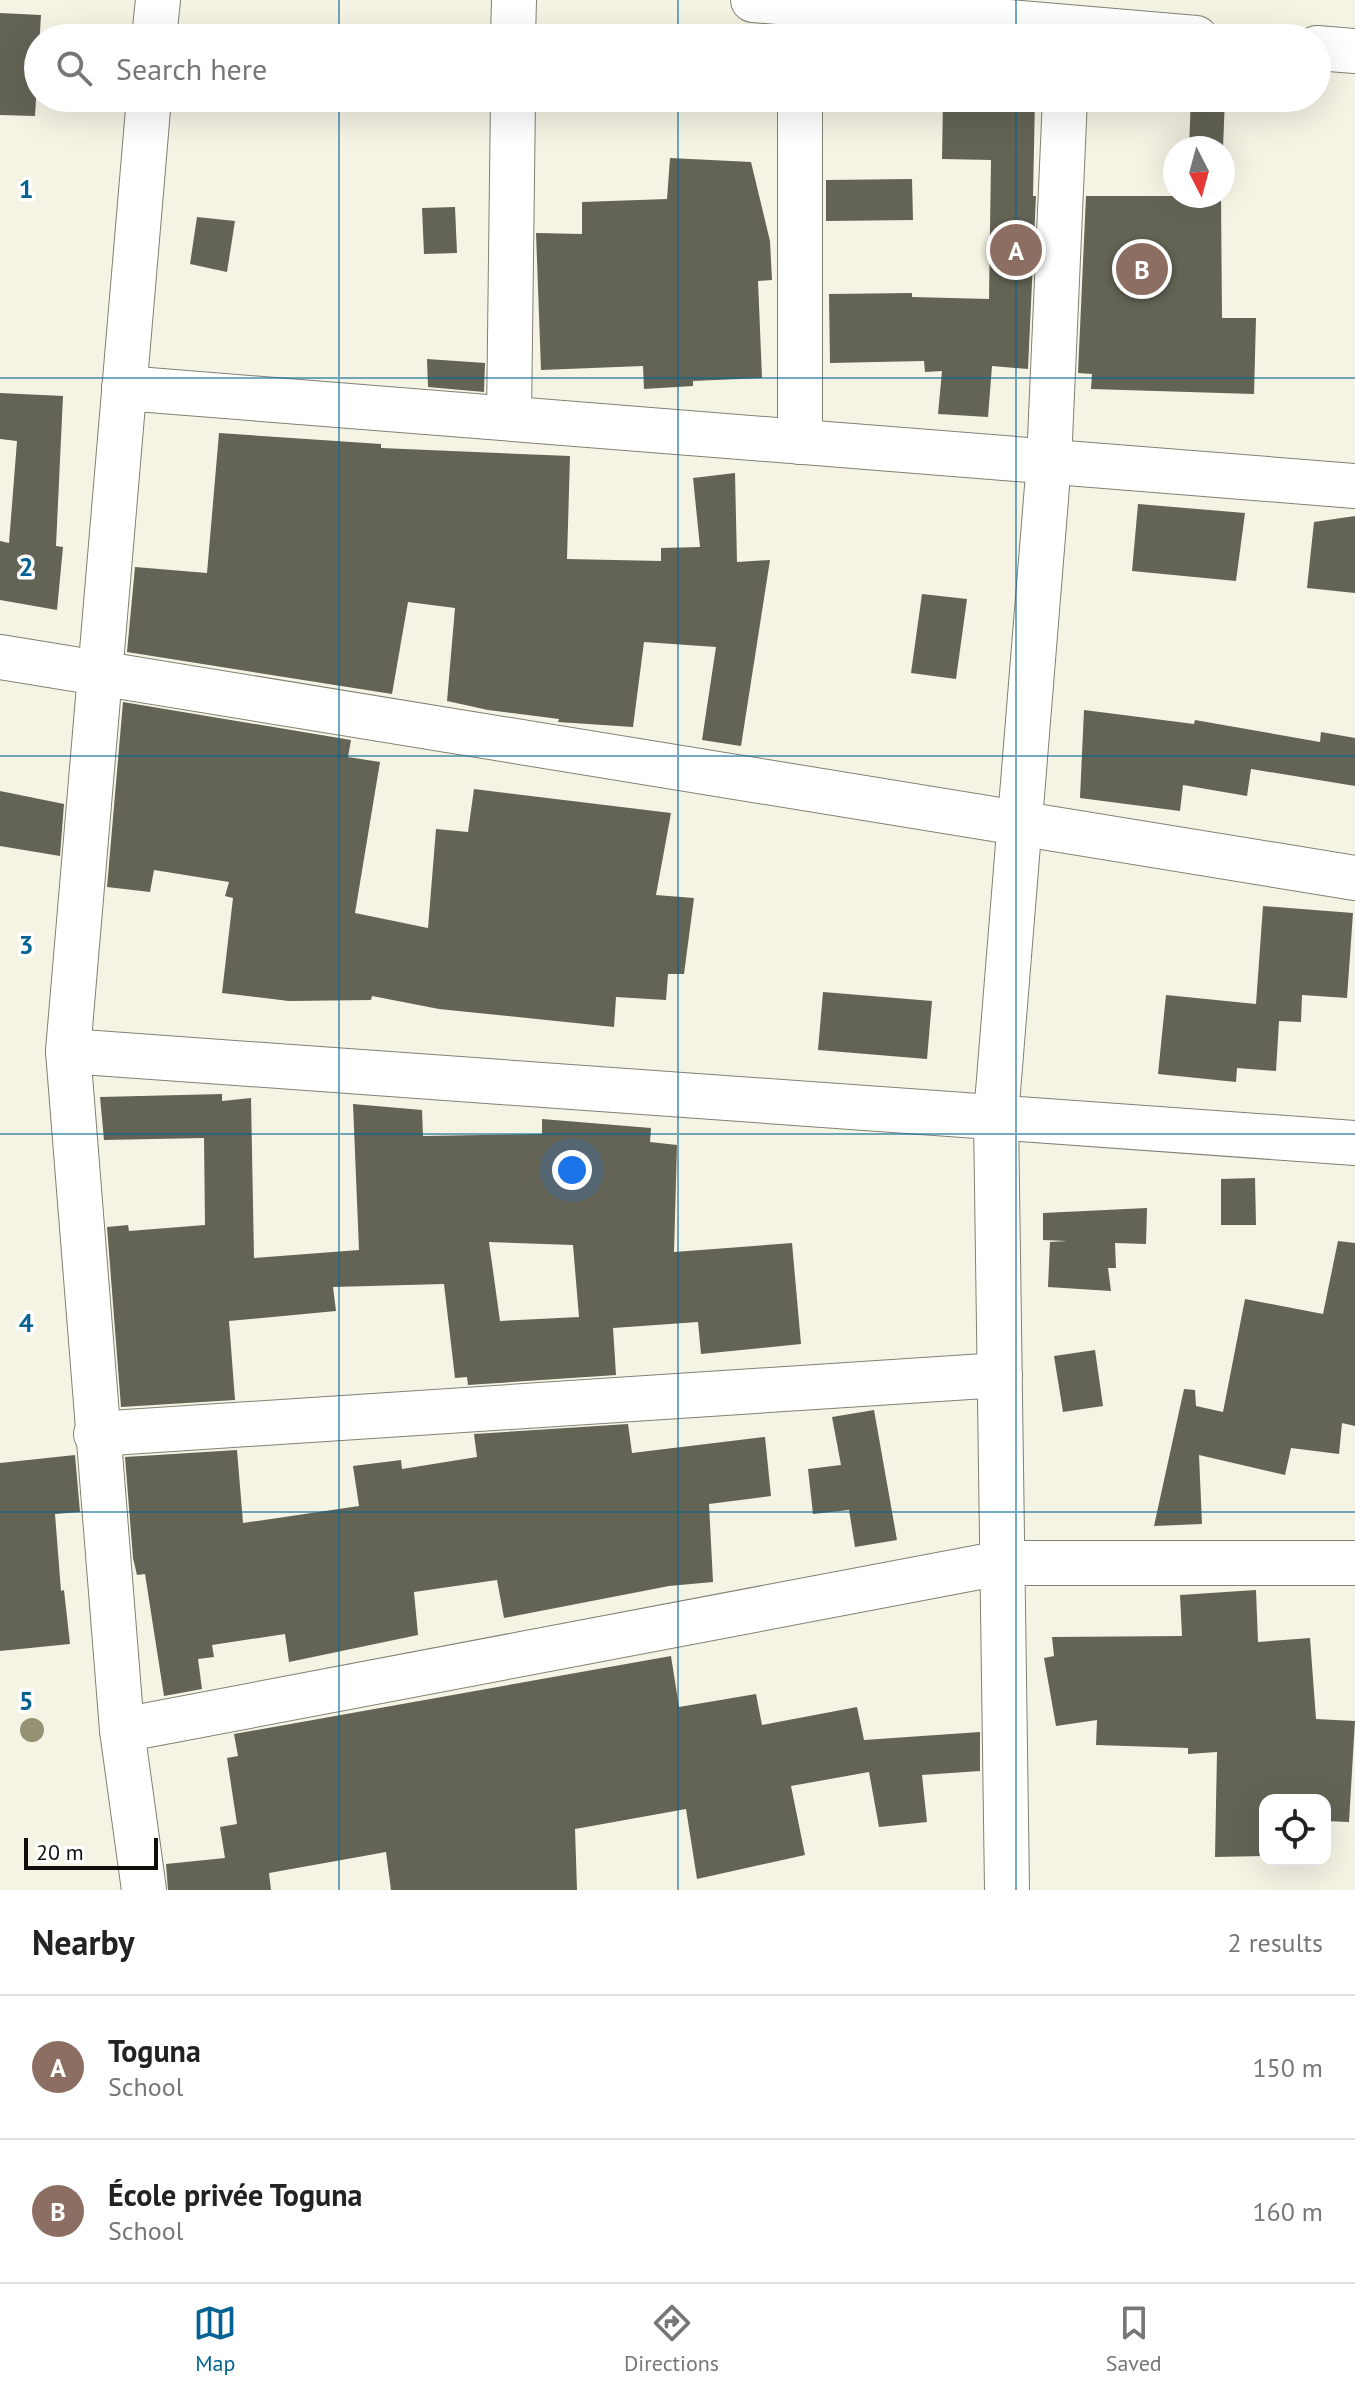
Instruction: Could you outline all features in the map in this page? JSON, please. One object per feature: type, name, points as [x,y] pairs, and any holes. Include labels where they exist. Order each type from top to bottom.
[{"type":"street","points":[[155,24],[158,0]]},
{"type":"street","points":[[513,24],[514,0]]},
{"type":"street","points":[[753,0],[800,21],[1069,22]]},
{"type":"street","points":[[1331,49],[1355,51]]},
{"type":"street","points":[[144,1890],[122,1730],[96,1434],[68,1051],[148,112]]},
{"type":"street","points":[[509,418],[513,112]]},
{"type":"street","points":[[800,112],[800,442]]},
{"type":"street","points":[[1007,1890],[996,1116],[1049,462],[1064,112]]},
{"type":"street","points":[[124,388],[1355,486]]},
{"type":"street","points":[[0,657],[1355,878]]},
{"type":"street","points":[[68,1051],[1355,1143]]},
{"type":"street","points":[[96,1434],[1000,1375]]},
{"type":"street","points":[[122,1730],[1001,1563],[1355,1563]]},
{"type":"building","points":[[0,13],[41,15],[40,24],[24,24],[24,112],[35,112],[35,116],[0,115]]},
{"type":"building","points":[[943,112],[1035,112],[1033,196],[1036,196],[1028,369],[992,366],[988,417],[938,414],[942,371],[925,372],[924,361],[830,363],[829,294],[912,293],[912,297],[989,299],[991,160],[942,159]]},
{"type":"building","points":[[1190,112],[1224,112],[1223,136],[1189,136]]},
{"type":"building","points":[[670,158],[751,162],[770,241],[772,280],[758,281],[762,378],[693,381],[693,386],[644,389],[643,366],[541,370],[536,233],[582,234],[582,202],[667,199]]},
{"type":"building","points":[[912,179],[913,220],[826,221],[826,180]]},
{"type":"building","points":[[1086,196],[1163,196],[1163,208],[1221,208],[1222,318],[1256,318],[1254,394],[1091,389],[1092,374],[1078,373]]},
{"type":"building","points":[[455,207],[457,253],[424,254],[422,208]]},
{"type":"building","points":[[197,217],[235,221],[227,272],[190,264]]},
{"type":"building","points":[[427,359],[485,363],[484,392],[428,387]]},
{"type":"building","points":[[0,393],[63,396],[56,546],[63,547],[57,610],[0,600],[0,541],[9,543],[17,441],[0,439]]},
{"type":"building","points":[[219,433],[381,444],[381,448],[570,456],[567,559],[661,561],[661,548],[700,547],[693,478],[735,473],[737,562],[770,560],[741,746],[702,740],[716,647],[644,642],[633,727],[558,722],[559,719],[447,701],[455,608],[408,602],[392,694],[127,652],[135,567],[207,573]]},
{"type":"building","points":[[1138,504],[1245,513],[1236,581],[1132,571]]},
{"type":"building","points":[[1355,516],[1355,593],[1307,588],[1314,522]]},
{"type":"building","points":[[922,594],[967,599],[956,679],[911,673]]},
{"type":"building","points":[[123,702],[351,740],[348,757],[380,762],[355,913],[428,928],[436,829],[468,832],[474,789],[671,813],[656,895],[694,898],[684,974],[668,974],[666,1000],[616,997],[614,1027],[439,1009],[372,996],[371,1000],[289,1001],[222,993],[233,898],[225,896],[229,882],[154,870],[150,892],[107,887]]},
{"type":"building","points":[[1084,710],[1194,724],[1195,720],[1320,742],[1321,732],[1355,738],[1355,786],[1251,769],[1247,796],[1183,785],[1180,811],[1080,798]]},
{"type":"building","points":[[0,791],[64,804],[60,856],[0,846]]},
{"type":"building","points":[[1263,906],[1353,913],[1347,998],[1302,995],[1301,1022],[1279,1021],[1276,1071],[1237,1068],[1236,1082],[1158,1074],[1166,995],[1256,1004]]},
{"type":"building","points":[[823,992],[932,1001],[927,1059],[818,1050]]},
{"type":"building","points":[[222,1094],[222,1101],[251,1098],[254,1258],[359,1250],[353,1104],[422,1110],[423,1136],[542,1134],[542,1119],[651,1128],[650,1142],[677,1145],[674,1252],[792,1243],[801,1344],[701,1354],[698,1322],[613,1328],[616,1375],[468,1385],[467,1377],[455,1378],[444,1284],[333,1287],[336,1311],[229,1321],[235,1400],[121,1407],[107,1227],[128,1225],[129,1231],[205,1225],[204,1138],[104,1140],[100,1097]],"holes":[[[489,1242],[573,1245],[579,1317],[500,1321]]]},
{"type":"building","points":[[1255,1178],[1256,1225],[1221,1225],[1221,1179]]},
{"type":"building","points":[[1147,1208],[1146,1244],[1115,1243],[1116,1268],[1108,1268],[1111,1291],[1048,1287],[1050,1242],[1067,1241],[1043,1240],[1043,1213]]},
{"type":"building","points":[[1338,1241],[1355,1243],[1355,1426],[1342,1423],[1339,1454],[1291,1448],[1285,1475],[1199,1455],[1202,1524],[1154,1526],[1184,1389],[1195,1390],[1196,1406],[1223,1412],[1245,1299],[1323,1314]]},
{"type":"building","points":[[1095,1350],[1103,1406],[1063,1412],[1054,1356]]},
{"type":"building","points":[[874,1410],[897,1540],[855,1547],[849,1510],[813,1514],[808,1469],[841,1465],[832,1417]]},
{"type":"building","points":[[628,1424],[632,1453],[765,1437],[771,1496],[709,1504],[713,1582],[669,1586],[504,1618],[497,1580],[414,1592],[418,1635],[289,1662],[285,1634],[212,1645],[214,1657],[198,1659],[202,1689],[164,1696],[145,1574],[137,1575],[133,1558],[125,1457],[237,1450],[243,1523],[359,1506],[353,1466],[401,1460],[402,1469],[477,1457],[474,1434]]},
{"type":"building","points":[[75,1455],[80,1512],[55,1514],[61,1591],[64,1590],[70,1644],[0,1651],[0,1463]]},
{"type":"building","points":[[1256,1590],[1258,1642],[1310,1638],[1316,1719],[1355,1721],[1349,1822],[1331,1821],[1331,1794],[1259,1794],[1259,1856],[1215,1857],[1217,1752],[1188,1754],[1188,1748],[1096,1745],[1097,1720],[1056,1726],[1044,1658],[1054,1656],[1052,1637],[1182,1636],[1180,1595]]},
{"type":"building","points":[[671,1656],[679,1707],[756,1694],[762,1725],[857,1707],[864,1740],[980,1732],[980,1771],[922,1775],[927,1822],[879,1827],[869,1772],[791,1786],[805,1855],[697,1879],[686,1809],[575,1829],[577,1890],[391,1890],[386,1852],[269,1873],[271,1890],[168,1890],[166,1864],[225,1858],[220,1827],[237,1824],[227,1758],[238,1756],[234,1734]]},
{"type":"place","name":"Toguna","points":[[1016,250]]},
{"type":"place","name":"École privée Toguna","points":[[1142,269]]}]
